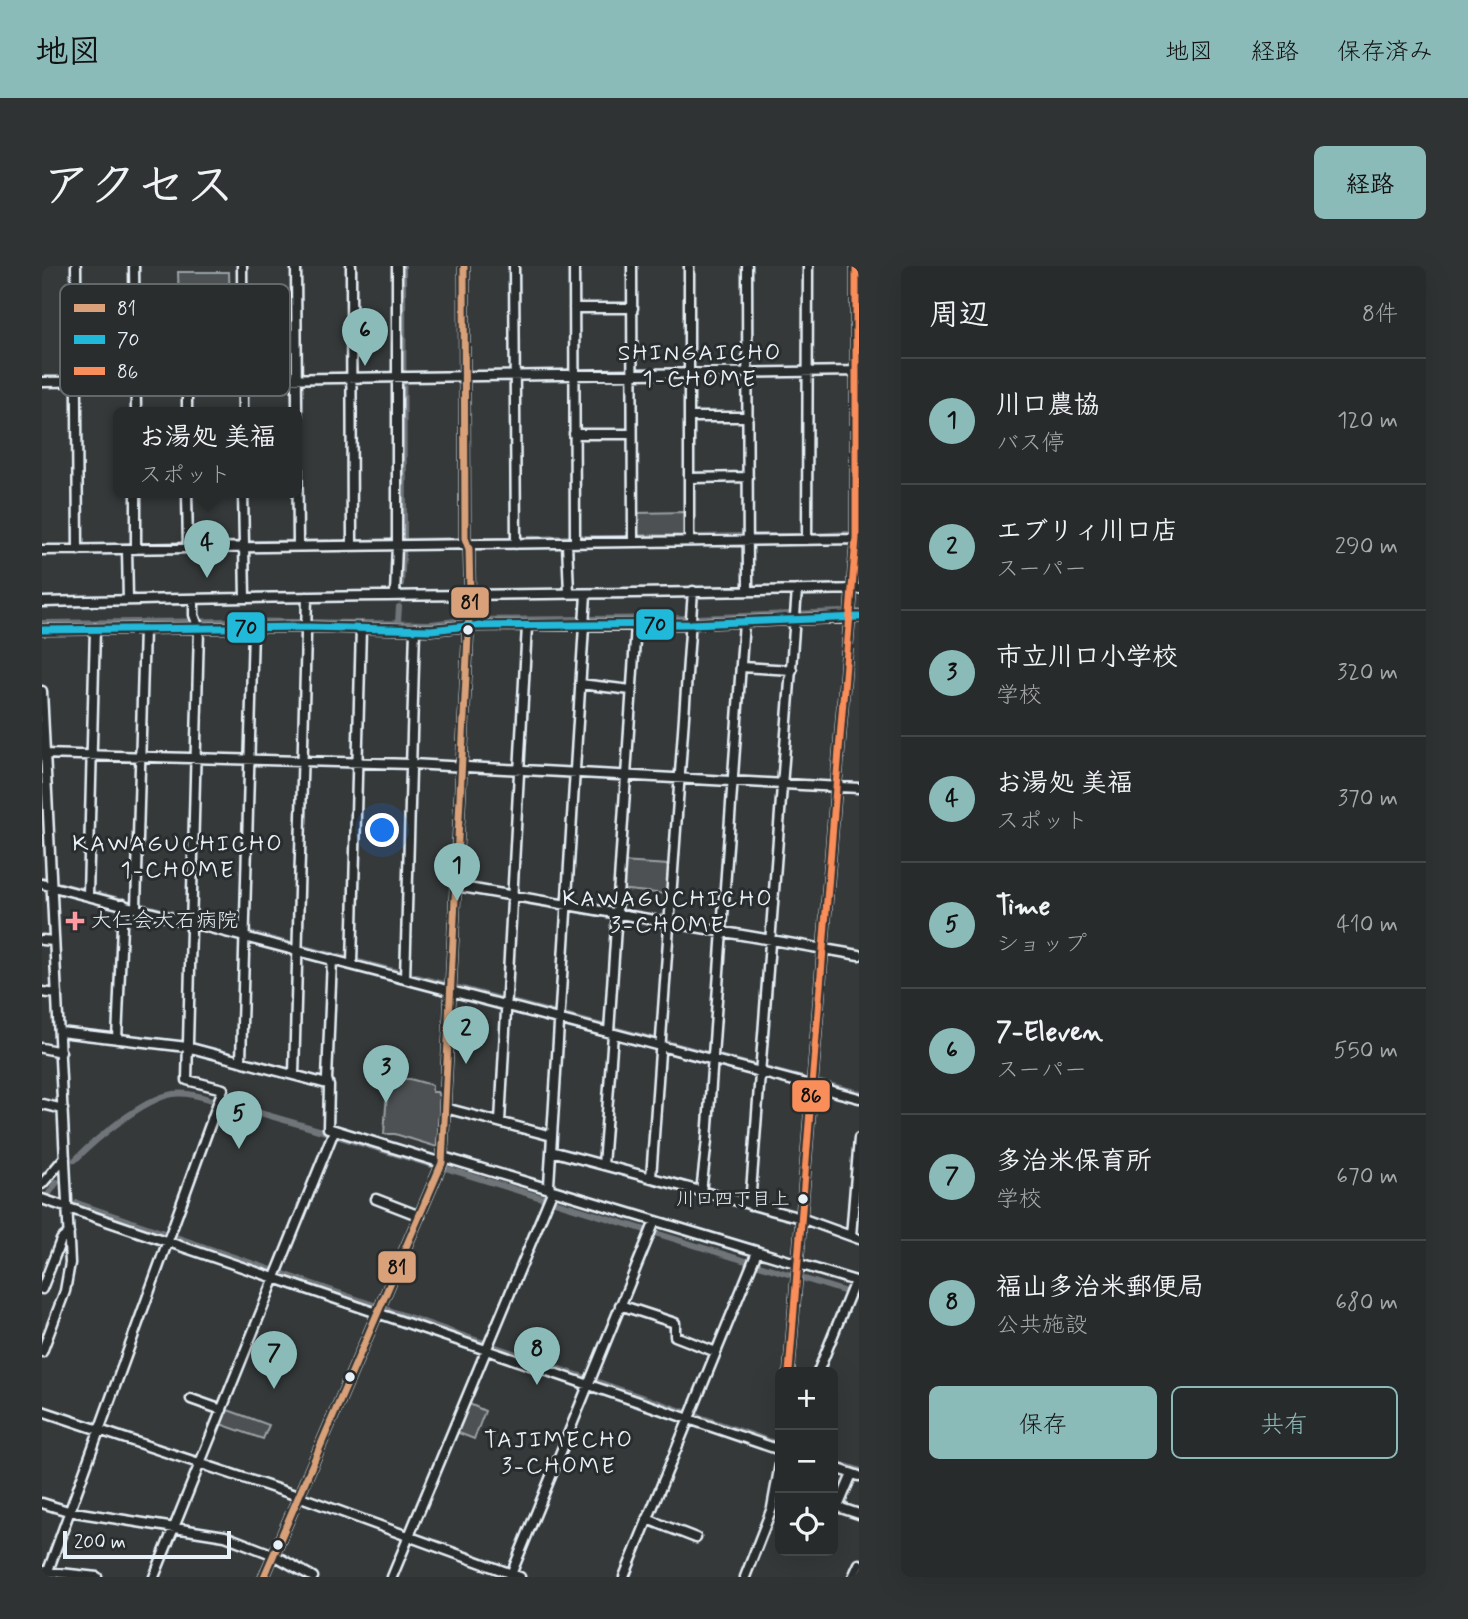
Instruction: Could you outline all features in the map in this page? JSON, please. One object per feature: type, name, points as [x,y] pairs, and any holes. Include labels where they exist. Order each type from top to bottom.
[{"type":"street","points":[[76,266],[76,284]]},
{"type":"street","points":[[134,266],[135,284]]},
{"type":"street","points":[[242,266],[242,284]]},
{"type":"street","points":[[296,266],[296,407]]},
{"type":"street","points":[[351,266],[352,546]]},
{"type":"street","points":[[395,594],[401,545],[401,377],[397,266]]},
{"type":"street","points":[[264,1577],[442,1160],[470,595],[465,538],[464,266]]},
{"type":"street","points":[[514,266],[516,544]]},
{"type":"street","points":[[569,593],[574,435],[574,266]]},
{"type":"street","points":[[632,266],[633,541]]},
{"type":"street","points":[[688,266],[689,541]]},
{"type":"street","points":[[747,266],[748,591]]},
{"type":"street","points":[[807,540],[808,266]]},
{"type":"street","points":[[789,1367],[836,786],[855,617],[858,538],[856,266]]},
{"type":"street","points":[[574,308],[633,308]]},
{"type":"street","points":[[290,379],[856,371]]},
{"type":"street","points":[[42,382],[60,381]]},
{"type":"street","points":[[77,396],[78,550]]},
{"type":"street","points":[[689,417],[748,417]]},
{"type":"street","points":[[574,435],[632,435]]},
{"type":"street","points":[[690,478],[748,477]]},
{"type":"street","points":[[128,600],[136,498]]},
{"type":"street","points":[[187,498],[188,548]]},
{"type":"street","points":[[243,498],[245,598]]},
{"type":"street","points":[[297,498],[298,546]]},
{"type":"street","points":[[42,550],[858,538]]},
{"type":"street","points":[[42,602],[395,594],[855,589]]},
{"type":"street","points":[[750,1205],[797,590]]},
{"type":"street","points":[[650,1178],[693,591]]},
{"type":"street","points":[[391,1577],[549,1200],[586,594]]},
{"type":"street","points":[[294,1075],[307,597]]},
{"type":"street","points":[[97,1577],[45,1571],[170,1239],[223,1089],[187,1080],[200,629],[194,615],[194,599]]},
{"type":"street","points":[[42,630],[415,629],[469,620],[527,626],[584,626],[855,617]]},
{"type":"street","points":[[701,1192],[744,622]]},
{"type":"street","points":[[603,1165],[636,625]]},
{"type":"street","points":[[500,1122],[527,626]]},
{"type":"street","points":[[352,964],[361,628]]},
{"type":"street","points":[[88,895],[95,629]]},
{"type":"street","points":[[136,908],[144,629]]},
{"type":"street","points":[[241,1061],[253,629]]},
{"type":"street","points":[[405,979],[415,629]]},
{"type":"street","points":[[741,667],[792,670]]},
{"type":"street","points":[[580,684],[631,690]]},
{"type":"street","points":[[42,691],[70,1263],[65,1291],[42,1352]]},
{"type":"street","points":[[43,754],[411,764],[859,788]]},
{"type":"street","points":[[42,884],[859,1098]]},
{"type":"street","points":[[456,886],[859,955]]},
{"type":"street","points":[[117,1039],[123,904]]},
{"type":"street","points":[[42,940],[54,941]]},
{"type":"street","points":[[332,960],[327,1126],[334,1131],[550,1189],[857,1282],[820,1367]]},
{"type":"street","points":[[42,992],[57,994]]},
{"type":"street","points":[[60,1032],[187,1047],[327,1084]]},
{"type":"street","points":[[42,1048],[61,1052]]},
{"type":"street","points":[[42,1104],[63,1109]]},
{"type":"street","points":[[445,1108],[552,1136]]},
{"type":"street","points":[[155,1577],[334,1131]]},
{"type":"street","points":[[551,1151],[801,1218],[855,1238],[859,1138]]},
{"type":"street","points":[[42,1184],[65,1157]]},
{"type":"street","points":[[42,1199],[380,1310],[775,1448]]},
{"type":"street","points":[[376,1199],[420,1216]]},
{"type":"street","points":[[42,1411],[201,1462],[409,1535],[514,1576],[655,1221]]},
{"type":"street","points":[[42,1289],[61,1240],[69,1233]]},
{"type":"street","points":[[624,1577],[757,1252]]},
{"type":"street","points":[[620,1305],[675,1324],[675,1336],[716,1352]]},
{"type":"street","points":[[191,1399],[222,1410]]},
{"type":"street","points":[[838,1469],[855,1475],[838,1507],[859,1514]]},
{"type":"street","points":[[745,1577],[762,1537],[775,1492]]},
{"type":"street","points":[[42,1503],[68,1511],[225,1536],[274,1555],[313,1577]]},
{"type":"street","points":[[647,1519],[696,1538]]},
{"type":"street","points":[[853,1577],[859,1564]]},
{"type":"shaded area","points":[[178,272],[229,272],[229,284],[178,284]]},
{"type":"shaded area","points":[[686,512],[686,536],[637,536],[636,513]]},
{"type":"shaded area","points":[[620,862],[669,865],[666,894],[618,889]]},
{"type":"shaded area","points":[[388,1079],[410,1079],[432,1085],[432,1092],[437,1092],[440,1100],[437,1147],[395,1134],[384,1134]]},
{"type":"shaded area","points":[[463,1401],[485,1411],[474,1439],[451,1430]]},
{"type":"shaded area","points":[[225,1409],[269,1425],[263,1439],[220,1424]]},
{"type":"waterway","points":[[401,584],[404,541],[403,266]]},
{"type":"waterway","points":[[810,536],[847,534]]},
{"type":"waterway","points":[[693,537],[743,536]]},
{"type":"waterway","points":[[751,536],[804,536]]},
{"type":"waterway","points":[[637,537],[685,537]]},
{"type":"waterway","points":[[520,539],[570,538]]},
{"type":"waterway","points":[[578,538],[628,538]]},
{"type":"waterway","points":[[402,541],[460,540]]},
{"type":"waterway","points":[[469,540],[511,540]]},
{"type":"waterway","points":[[355,542],[393,541]]},
{"type":"waterway","points":[[188,544],[328,542]]},
{"type":"waterway","points":[[333,542],[350,542]]},
{"type":"waterway","points":[[398,622],[399,607]]},
{"type":"waterway","points":[[42,623],[234,621],[431,624],[464,620],[697,618],[841,612]]},
{"type":"waterway","points":[[42,880],[444,984]]},
{"type":"waterway","points":[[459,988],[803,1079]]},
{"type":"waterway","points":[[821,1083],[859,1093]]},
{"type":"waterway","points":[[75,1160],[121,1121],[161,1097],[184,1094],[216,1101]]},
{"type":"waterway","points":[[222,1102],[329,1133]]},
{"type":"waterway","points":[[336,1136],[435,1166]]},
{"type":"waterway","points":[[445,1168],[788,1274]]},
{"type":"waterway","points":[[43,1202],[57,1182]]},
{"type":"waterway","points":[[77,1203],[772,1442]]},
{"type":"waterway","points":[[805,1279],[859,1296]]},
{"type":"waterway","points":[[838,1464],[859,1470]]},
{"type":"transit line","name":"81","points":[[264,1577],[442,1163],[470,595],[469,549],[465,538],[464,266]]},
{"type":"transit line","name":"86","points":[[789,1367],[856,539],[856,266]]},
{"type":"transit line","name":"70","points":[[42,630],[307,627],[431,630],[468,626],[691,624],[859,617]]},
{"type":"place","name":"7-Eleven","points":[[365,366]]},
{"type":"place","name":"お湯処 美福","points":[[207,578]]},
{"type":"place","name":"川口農協","points":[[457,901]]},
{"type":"place","name":"大仁会大石病院","points":[[75,921]]},
{"type":"place","name":"エブリィ川口店","points":[[466,1064]]},
{"type":"place","name":"市立川口小学校","points":[[386,1103]]},
{"type":"place","name":"Time","points":[[239,1149]]},
{"type":"place","name":"川口四丁目上","points":[[803,1199]]},
{"type":"place","name":"福山多治米郵便局","points":[[537,1385]]},
{"type":"place","name":"多治米保育所","points":[[274,1389]]},
{"type":"district","name":"SHINGAICHO 1-CHOME","points":[[700,367]]},
{"type":"district","name":"KAWAGUCHICHO 1-CHOME","points":[[178,858]]},
{"type":"district","name":"KAWAGUCHICHO 3-CHOME","points":[[668,913]]},
{"type":"district","name":"TAJIMECHO 3-CHOME","points":[[559,1454]]}]
